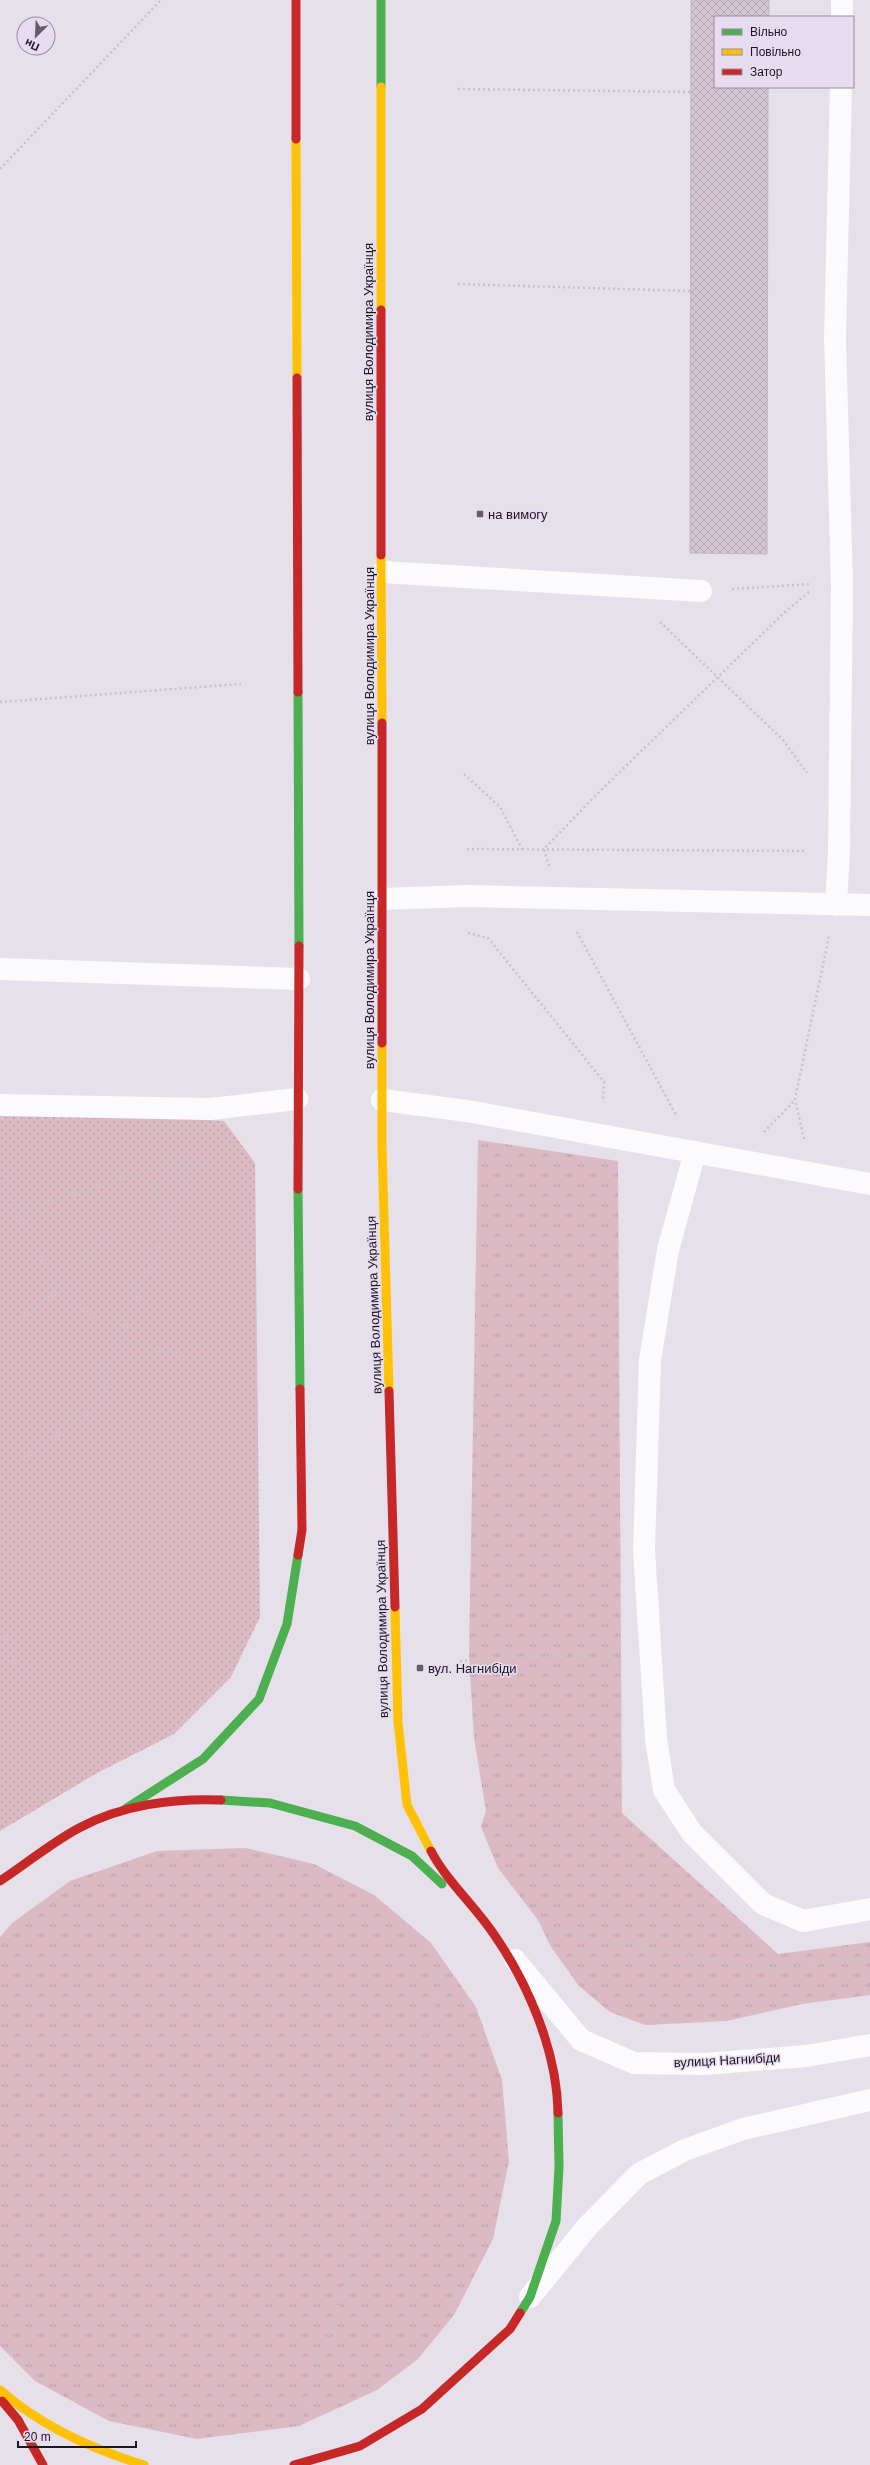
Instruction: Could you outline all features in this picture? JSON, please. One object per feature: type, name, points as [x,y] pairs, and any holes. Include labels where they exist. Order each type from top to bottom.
[{"type":"street","name":"вулиця Володимира Українця","points":[[0,1881],[79,1828],[125,1809],[203,1759],[259,1699],[287,1624],[302,1530],[297,1099],[299,979],[296,0]]},
{"type":"street","name":"вулиця Володимира Українця","points":[[294,2465],[360,2446],[422,2409],[510,2329],[530,2296],[556,2221],[559,2167],[558,2098],[544,2032],[516,1969],[493,1933],[433,1855],[407,1805],[398,1722],[382,1100],[381,0]]},
{"type":"street","points":[[842,0],[842,16]]},
{"type":"street","points":[[836,905],[840,816],[842,585],[835,338],[841,88]]},
{"type":"street","points":[[382,572],[702,591]]},
{"type":"street","points":[[382,899],[468,896],[870,905]]},
{"type":"street","points":[[0,968],[299,979]]},
{"type":"street","points":[[0,1105],[210,1109],[297,1099]]},
{"type":"street","points":[[382,1100],[467,1111],[870,1184]]},
{"type":"street","points":[[696,1152],[668,1250],[650,1360],[644,1550],[656,1738],[664,1790],[692,1834],[763,1904],[803,1921],[870,1909]]},
{"type":"street","name":"вулиця Володимира Українця","points":[[125,1809],[196,1799],[270,1803],[354,1826],[412,1856],[493,1933]]},
{"type":"street","name":"вулиця Нагнибіди","points":[[493,1933],[581,2040],[634,2062],[704,2064],[806,2056],[870,2045]]},
{"type":"street","points":[[530,2296],[587,2227],[639,2174],[685,2150],[743,2129],[870,2100]]},
{"type":"street","points":[[0,2390],[11,2401],[74,2440],[144,2465]]},
{"type":"street","points":[[0,2399],[18,2420],[43,2465]]},
{"type":"path","points":[[0,169],[161,0]]},
{"type":"path","points":[[458,89],[691,92]]},
{"type":"path","points":[[458,284],[690,291]]},
{"type":"path","points":[[544,849],[599,792],[784,612],[818,584]]},
{"type":"path","points":[[702,591],[818,584],[842,585]]},
{"type":"path","points":[[658,620],[719,676],[783,740],[840,816]]},
{"type":"path","points":[[0,702],[241,684]]},
{"type":"path","points":[[464,774],[500,807],[522,849]]},
{"type":"path","points":[[467,849],[839,851]]},
{"type":"path","points":[[544,849],[558,898],[696,1152]]},
{"type":"path","points":[[811,1173],[795,1099],[836,905]]},
{"type":"path","points":[[468,933],[488,938],[604,1082],[601,1135]]},
{"type":"path","points":[[736,1160],[795,1099]]},
{"type":"path","points":[[16,1212],[196,1156]]},
{"type":"path","points":[[0,1332],[61,1290],[196,1156]]},
{"type":"path","points":[[0,1475],[100,1405],[120,1340],[196,1156]]},
{"type":"path","points":[[0,1161],[16,1212],[61,1290],[120,1340],[202,1361]]},
{"type":"path","points":[[0,1623],[20,1678]]},
{"type":"path","points":[[460,1661],[650,1648]]},
{"type":"path","points":[[538,1920],[579,1936],[766,1969],[870,1957]]},
{"type":"path","points":[[299,2426],[447,1966]]},
{"type":"green space","points":[[0,1107],[224,1121],[255,1163],[260,1617],[231,1677],[174,1734],[97,1773],[0,1831]]},
{"type":"green space","points":[[478,1140],[618,1161],[622,1813],[778,1954],[870,1942],[870,1995],[802,2004],[727,2021],[645,2025],[610,2012],[579,1986],[551,1947],[538,1920],[498,1868],[481,1827],[486,1811],[474,1738],[469,1656]]},
{"type":"green space","points":[[245,1848],[314,1864],[374,1895],[431,1943],[476,2007],[502,2080],[509,2161],[493,2239],[454,2315],[418,2359],[377,2390],[299,2426],[197,2439],[109,2421],[35,2381],[0,2346],[0,1937],[12,1923],[70,1881],[157,1851]]},
{"type":"building","points":[[691,0],[769,0],[769,16],[714,16],[714,88],[768,88],[767,554],[690,553]]},
{"type":"traffic: fast","points":[[381,0],[381,87]]},
{"type":"traffic: fast","points":[[298,692],[299,946]]},
{"type":"traffic: fast","points":[[298,1189],[300,1389]]},
{"type":"traffic: fast","points":[[125,1809],[203,1759],[259,1699],[287,1624],[298,1555]]},
{"type":"traffic: fast","points":[[221,1800],[270,1803],[355,1826],[412,1856],[442,1884]]},
{"type":"traffic: fast","points":[[520,2313],[530,2297],[556,2221],[559,2167],[558,2113]]},
{"type":"traffic: slow","points":[[381,87],[381,310]]},
{"type":"traffic: slow","points":[[296,139],[297,378]]},
{"type":"traffic: slow","points":[[381,555],[382,723]]},
{"type":"traffic: slow","points":[[382,1043],[382,1146],[389,1391]]},
{"type":"traffic: slow","points":[[395,1607],[398,1722],[407,1805],[431,1851]]},
{"type":"traffic: slow","points":[[0,2390],[16,2403],[50,2426],[105,2452],[144,2465]]},
{"type":"traffic: jam","points":[[296,0],[296,139]]},
{"type":"traffic: jam","points":[[381,310],[381,555]]},
{"type":"traffic: jam","points":[[297,378],[298,692]]},
{"type":"traffic: jam","points":[[382,723],[382,1043]]},
{"type":"traffic: jam","points":[[298,1189],[299,946]]},
{"type":"traffic: jam","points":[[298,1555],[302,1530],[300,1389]]},
{"type":"traffic: jam","points":[[389,1391],[395,1607]]},
{"type":"traffic: jam","points":[[0,1881],[69,1834],[95,1820],[130,1809],[166,1802],[185,1800],[221,1800]]},
{"type":"traffic: jam","points":[[431,1851],[444,1872],[493,1933],[506,1953],[529,1996],[546,2042],[552,2066],[558,2113]]},
{"type":"traffic: jam","points":[[294,2465],[360,2446],[422,2409],[510,2329],[520,2313]]},
{"type":"traffic: jam","points":[[2,2401],[18,2420],[43,2465]]},
{"type":"place","name":"на вимогу","points":[[480,514]]},
{"type":"place","name":"вул. Нагнибіди","points":[[420,1668]]}]
